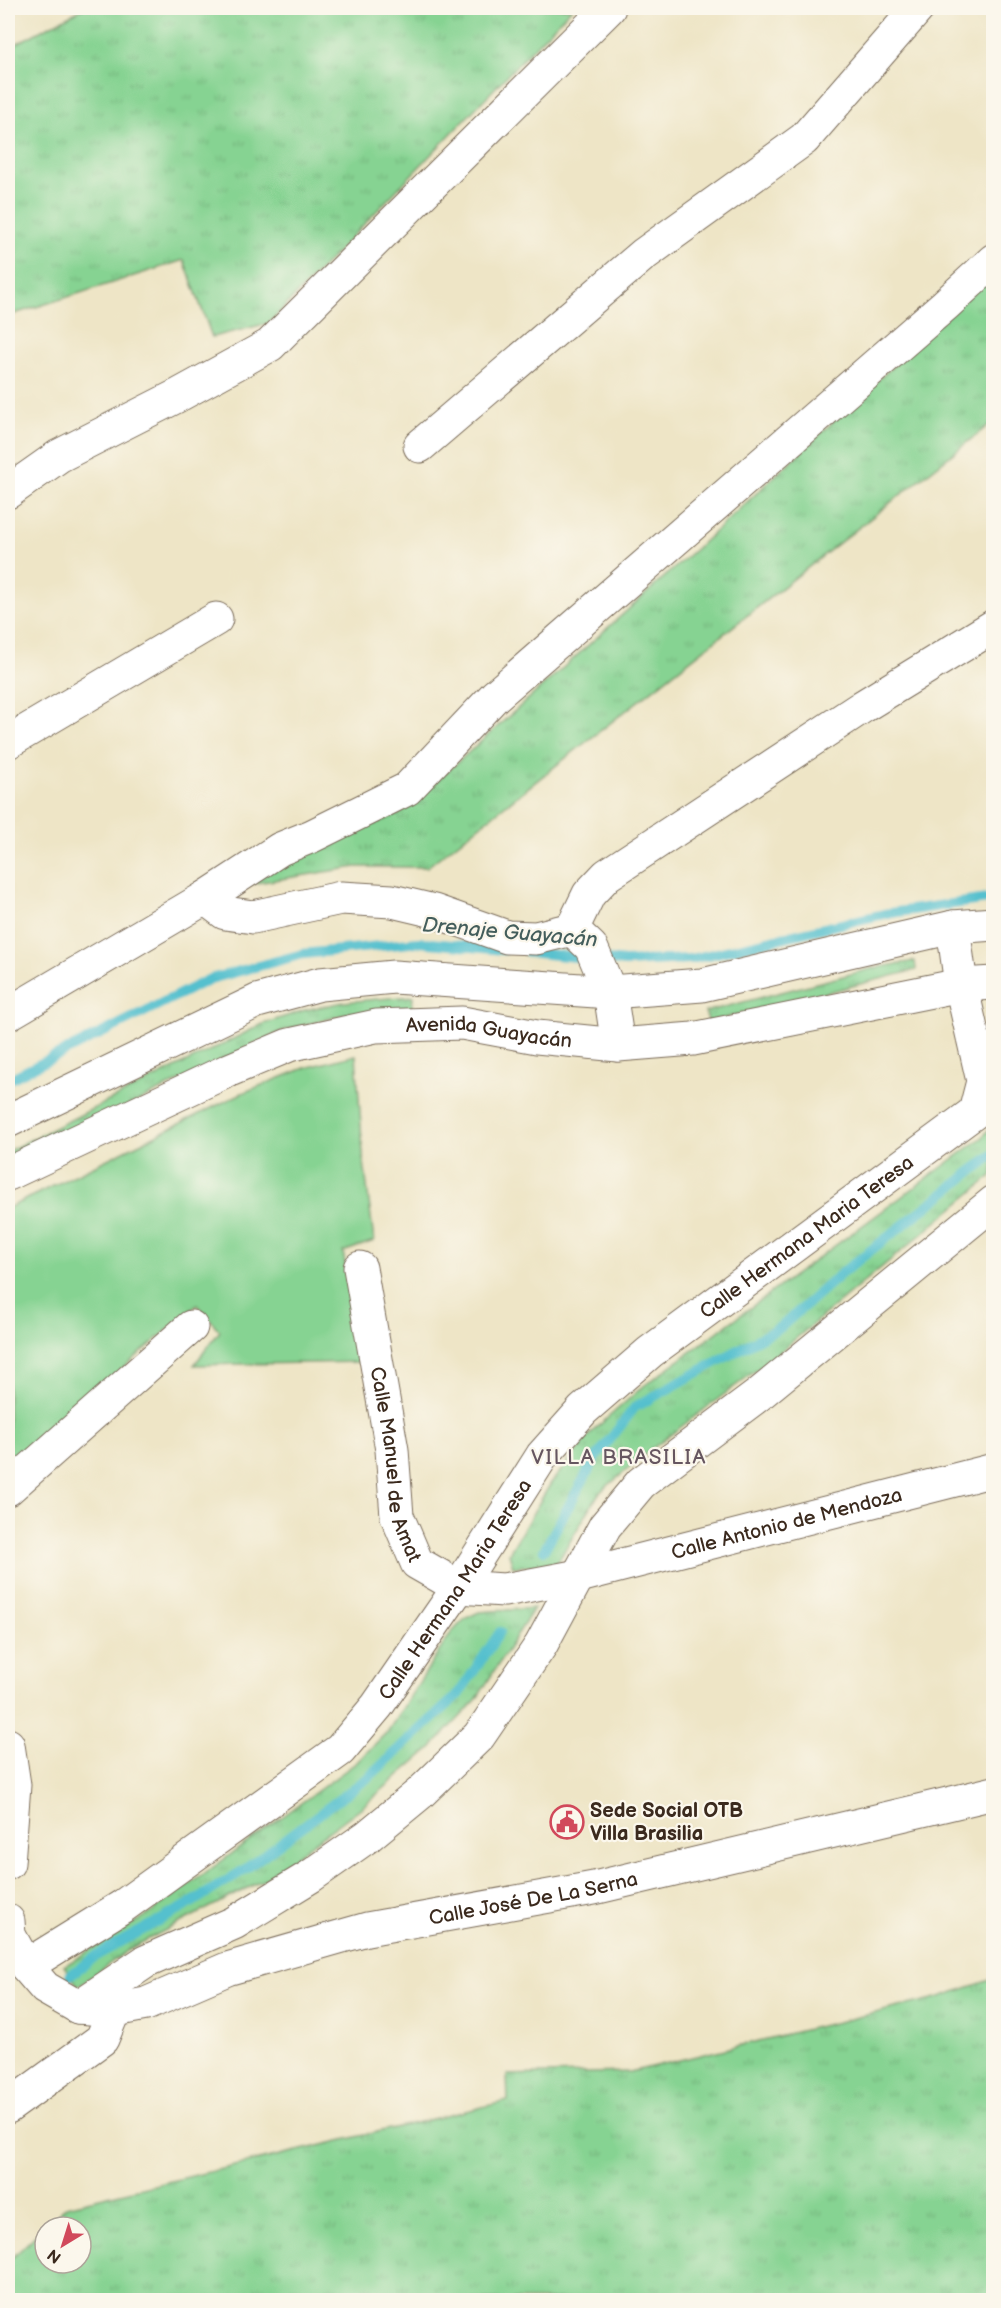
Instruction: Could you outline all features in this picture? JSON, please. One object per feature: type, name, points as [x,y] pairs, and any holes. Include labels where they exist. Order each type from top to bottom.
[{"type":"street","points":[[8,492],[58,456],[179,395],[270,345],[609,8]]},
{"type":"street","points":[[420,446],[643,255],[804,139],[918,8]]},
{"type":"street","points":[[8,1014],[205,898],[280,849],[312,836],[406,789],[495,696],[945,305],[993,260]]},
{"type":"street","points":[[8,742],[216,619]]},
{"type":"street","points":[[572,929],[589,894],[607,876],[862,707],[993,626]]},
{"type":"street","points":[[205,898],[225,913],[253,917],[341,898],[392,900],[434,911],[507,938],[536,938],[572,929]]},
{"type":"street","points":[[8,1121],[257,1001],[320,984],[394,977],[610,992],[702,985],[953,927],[993,924]]},
{"type":"street","name":"Calle Hermana Maria Teresa","points":[[26,1966],[123,1906],[340,1750],[377,1706],[459,1587],[542,1456],[583,1410],[650,1352],[975,1112],[983,1081],[961,985],[953,927]]},
{"type":"street","points":[[572,929],[591,947],[610,992],[618,1045]]},
{"type":"street","name":"Avenida Guayacán","points":[[8,1174],[227,1071],[289,1045],[376,1026],[462,1023],[537,1036],[618,1045],[693,1039],[961,985],[993,982]]},
{"type":"street","points":[[8,1921],[9,1935],[26,1966],[45,1988],[78,2007],[145,1962],[234,1923],[311,1876],[368,1836],[419,1794],[479,1736],[541,1645],[605,1526],[641,1483],[756,1396],[993,1202]]},
{"type":"street","name":"Calle Manuel de Amat","points":[[360,1268],[392,1450],[397,1516],[417,1563],[459,1587],[504,1590],[579,1576]]},
{"type":"street","points":[[8,1489],[191,1327]]},
{"type":"street","name":"Calle Antonio de Mendoza","points":[[579,1576],[993,1470]]},
{"type":"street","points":[[8,1744],[14,1785],[8,1863]]},
{"type":"street","name":"Calle José De La Serna","points":[[78,2007],[114,2010],[146,2004],[226,1969],[368,1929],[594,1888],[993,1793]]},
{"type":"street","points":[[8,2107],[102,2039],[114,2010]]},
{"type":"green space","points":[[84,8],[572,8],[269,323],[212,337],[184,260],[8,316],[8,48]]},
{"type":"green space","points":[[993,273],[993,422],[427,867],[356,867],[244,885],[280,863],[401,813],[718,529]]},
{"type":"green space","points":[[915,961],[916,970],[709,1022],[705,1012],[874,968]]},
{"type":"green space","points":[[413,996],[412,1008],[343,1015],[282,1031],[8,1165],[8,1151],[263,1024],[305,1010],[344,1002]]},
{"type":"green space","points":[[356,1055],[363,1154],[374,1241],[343,1252],[363,1362],[194,1365],[220,1331],[197,1305],[8,1466],[8,1208],[242,1093],[305,1068]]},
{"type":"green space","points":[[993,1124],[993,1175],[771,1359],[657,1445],[599,1493],[557,1563],[513,1567],[509,1553],[551,1483],[593,1431],[641,1388],[983,1137]]},
{"type":"green space","points":[[534,1608],[476,1700],[431,1748],[362,1807],[263,1880],[133,1947],[78,1986],[64,1966],[152,1912],[357,1762],[388,1731],[451,1633],[466,1618],[479,1612]]},
{"type":"green space","points":[[993,1979],[993,2300],[8,2300],[8,2262],[33,2238],[33,2275],[93,2275],[93,2215],[57,2215],[66,2206],[508,2101],[507,2075],[630,2072],[937,1998]]},
{"type":"waterway","name":"Drenaje Guayacán","points":[[528,952],[625,962],[691,959],[884,914],[994,898]]},
{"type":"waterway","name":"Drenaje Guayacán","points":[[8,1080],[210,979],[303,954],[419,942],[504,950]]},
{"type":"waterway","points":[[544,1550],[595,1459],[635,1407],[782,1326],[843,1272],[994,1154]]},
{"type":"waterway","points":[[70,1975],[99,1954],[188,1905],[244,1870],[369,1777],[458,1695],[500,1632]]},
{"type":"place","name":"Sede Social OTB Villa Brasilia","points":[[567,1822]]},
{"type":"district","name":"VILLA BRASILIA","points":[[619,1457]]}]
